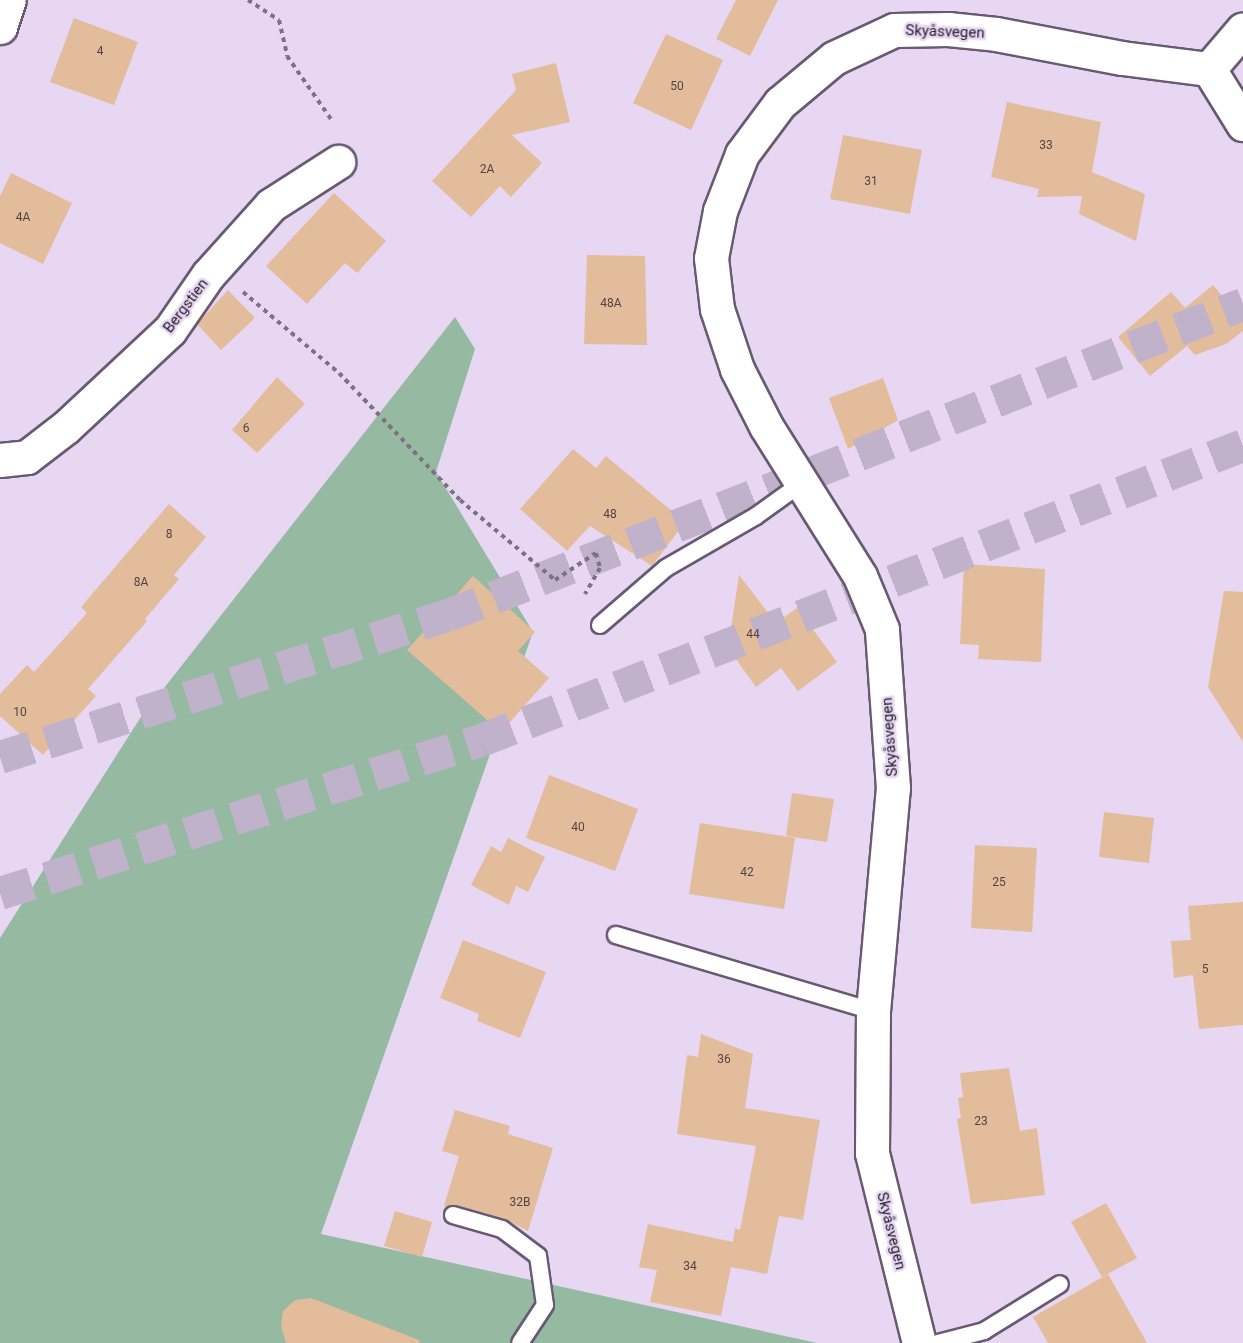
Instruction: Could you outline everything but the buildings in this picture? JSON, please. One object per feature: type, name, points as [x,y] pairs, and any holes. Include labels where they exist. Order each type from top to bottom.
[{"type":"street","points":[[0,27],[9,0]]},
{"type":"street","name":"Skyåsvegen","points":[[919,1343],[872,1153],[873,1011],[893,788],[882,629],[860,576],[766,426],[737,369],[717,309],[711,258],[720,212],[742,154],[780,103],[834,58],[894,30],[948,29],[996,34],[1122,58],[1209,69]]},
{"type":"street","points":[[1243,29],[1209,69],[1243,124]]},
{"type":"street","name":"Bergstien","points":[[0,460],[27,457],[66,427],[170,330],[216,266],[271,205],[338,162]]},
{"type":"lane","points":[[600,625],[666,568],[756,516],[802,483]]},
{"type":"lane","points":[[616,935],[873,1011]]},
{"type":"lane","points":[[453,1215],[502,1229],[538,1256],[545,1305],[520,1343]]},
{"type":"lane","points":[[938,1343],[984,1331],[1060,1284]]},
{"type":"path","points":[[248,0],[279,20],[287,56],[342,134],[338,162]]},
{"type":"path","points":[[216,266],[256,305],[339,373],[460,500],[555,580],[596,553],[600,568],[580,603],[600,625]]},
{"type":"green space","points":[[455,317],[475,349],[436,472],[533,632],[321,1234],[817,1343],[0,1343],[0,938],[139,720]]},
{"type":"tunnel","points":[[0,757],[448,615],[1243,304]]},
{"type":"tunnel","points":[[0,893],[481,740],[1243,445]]}]
